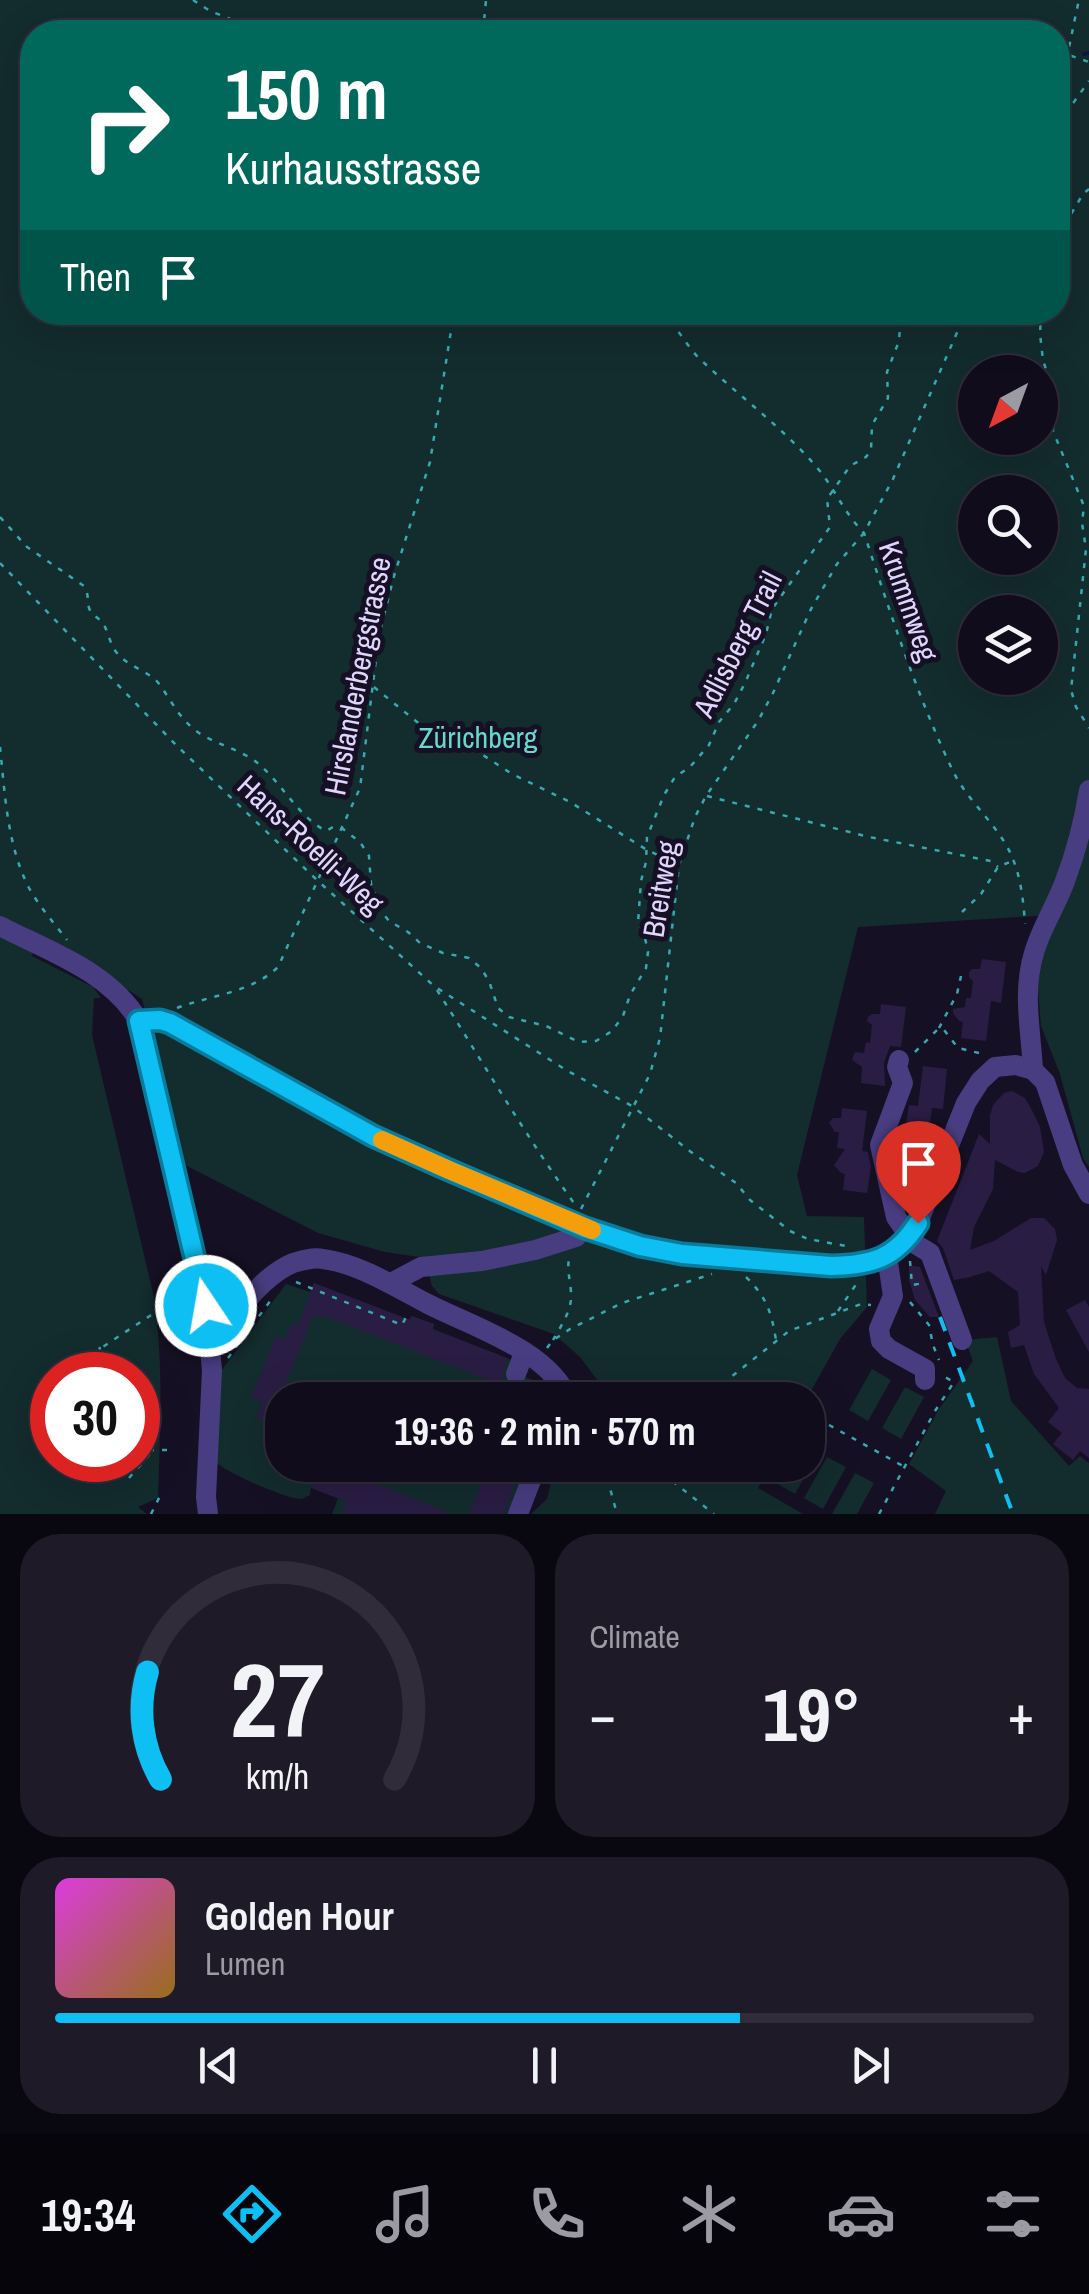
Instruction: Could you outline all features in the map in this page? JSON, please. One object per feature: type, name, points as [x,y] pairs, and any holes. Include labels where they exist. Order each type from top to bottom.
[{"type":"street","points":[[1033,1070],[1028,978],[1034,952],[1066,880],[1084,822],[1089,790]]},
{"type":"street","points":[[0,926],[88,971],[150,1020],[170,1023],[373,1136],[580,1225],[640,1246],[858,1272],[887,1256],[908,1238],[918,1223],[966,1103],[980,1081],[996,1067],[1016,1064],[1033,1070],[1046,1082],[1074,1166],[1089,1194]]},
{"type":"street","points":[[150,1020],[210,1338],[208,1514]]},
{"type":"street","points":[[899,1060],[897,1067],[903,1083],[880,1144],[896,1217],[908,1238],[930,1253],[962,1340]]},
{"type":"street","points":[[391,1284],[421,1267],[482,1262],[535,1250],[580,1225]]},
{"type":"street","points":[[887,1256],[893,1296],[879,1329],[881,1340],[933,1377]]},
{"type":"street","points":[[210,1338],[224,1332],[269,1277],[295,1263],[319,1258],[391,1284],[508,1340],[558,1382]]},
{"type":"street","points":[[516,1374],[532,1358]]},
{"type":"street","points":[[518,1514],[530,1482]]},
{"type":"path","points":[[192,0],[233,20]]},
{"type":"path","points":[[1070,36],[1079,0]]},
{"type":"path","points":[[1070,107],[1089,81]]},
{"type":"path","points":[[1083,89],[1089,93]]},
{"type":"path","points":[[1070,216],[1089,189]]},
{"type":"path","name":"Hirslanderbergstrasse","points":[[150,1020],[268,977],[287,952],[342,830],[360,788],[379,635],[430,462],[452,325]]},
{"type":"path","name":"Krummweg","points":[[673,325],[697,356],[818,469],[864,533],[910,666],[952,770],[964,792],[1005,844],[1012,860],[1023,895],[1027,945],[1034,952]]},
{"type":"path","points":[[834,490],[852,464],[872,450],[872,426],[888,398],[887,372],[900,325]]},
{"type":"path","name":"Breitweg","points":[[532,1358],[552,1341],[566,1316],[570,1301],[568,1262],[580,1225],[650,1074],[660,1038],[680,865],[694,817],[758,721],[837,564],[864,533],[893,479],[960,325]]},
{"type":"path","points":[[1041,325],[1043,360],[1054,398],[1054,431],[1084,506],[1086,549],[1072,690],[1076,707],[1089,728]]},
{"type":"path","name":"Adlisberg Trail","points":[[342,830],[360,842],[369,856],[371,884],[389,922],[420,943],[469,958],[489,981],[498,1008],[509,1016],[546,1026],[579,1042],[596,1041],[612,1031],[646,968],[646,938],[638,924],[641,880],[648,837],[664,795],[675,777],[709,745],[719,722],[734,704],[766,634],[772,609],[830,527],[828,499],[834,490]]},
{"type":"path","points":[[0,518],[27,546],[84,586],[90,608],[102,621],[118,656],[157,681],[185,721],[199,733],[254,760],[313,824],[326,832],[334,827],[342,830]]},
{"type":"path","name":"Hans-Roelli-Weg","points":[[0,563],[176,745],[434,986],[566,1070],[632,1106],[736,1183],[750,1200],[790,1231],[808,1239],[846,1246],[858,1272]]},
{"type":"path","points":[[372,686],[418,722],[445,733],[512,774],[570,802],[646,850],[680,865]]},
{"type":"path","points":[[0,747],[7,812],[20,866],[40,904],[72,947]]},
{"type":"path","points":[[706,796],[869,838],[991,862],[998,867]]},
{"type":"path","points":[[962,912],[982,894],[998,867],[1012,860]]},
{"type":"path","points":[[899,1060],[908,1060],[938,1030],[957,994],[961,976]]},
{"type":"path","points":[[434,986],[580,1225]]},
{"type":"path","points":[[938,1030],[944,1030],[958,1048],[986,1054]]},
{"type":"path","points":[[912,1268],[912,1285],[924,1283]]},
{"type":"path","points":[[552,1341],[622,1304],[718,1272]]},
{"type":"path","points":[[838,1313],[858,1272]]},
{"type":"path","points":[[743,1274],[762,1294],[772,1314],[776,1341]]},
{"type":"path","points":[[287,1279],[402,1325],[409,1310]]},
{"type":"path","points":[[892,1281],[929,1325],[939,1323]]},
{"type":"path","points":[[220,1368],[276,1294]]},
{"type":"path","points":[[93,1352],[171,1302]]},
{"type":"path","points":[[725,1382],[789,1332],[868,1304],[886,1312]]},
{"type":"path","points":[[99,1352],[100,1347]]},
{"type":"path","points":[[879,1514],[954,1382],[933,1377]]},
{"type":"path","points":[[829,1425],[904,1467]]},
{"type":"path","points":[[160,1450],[175,1450]]},
{"type":"path","points":[[609,1482],[617,1514]]},
{"type":"path","points":[[673,1482],[714,1514]]},
{"type":"path","points":[[150,1514],[160,1496]]},
{"type":"green space","name":"Zürichberg","points":[[0,0],[1089,0],[1089,1167],[1041,1026],[1037,978],[1052,915],[858,927],[797,1175],[807,1216],[864,1217],[867,1307],[840,1339],[816,1382],[599,1382],[580,1357],[554,1334],[439,1294],[432,1286],[425,1258],[385,1252],[318,1233],[181,1163],[142,999],[36,939],[32,956],[93,987],[101,998],[94,998],[92,1035],[154,1297],[159,1352],[30,1352],[30,1482],[158,1482],[158,1498],[138,1507],[147,1514],[0,1514]]},
{"type":"green space","points":[[314,1283],[409,1320],[412,1316],[434,1324],[433,1329],[511,1360],[508,1370],[538,1382],[265,1382],[265,1482],[520,1482],[508,1514],[332,1514],[339,1496],[315,1486],[310,1495],[294,1498],[217,1463],[218,1375],[286,1284],[310,1292]]},
{"type":"green space","points":[[997,1337],[1011,1401],[1069,1466],[1080,1456],[1089,1463],[1089,1514],[935,1514],[946,1491],[909,1464],[939,1409],[973,1361],[965,1340]]},
{"type":"green space","points":[[872,1369],[891,1380],[868,1421],[849,1410]]},
{"type":"green space","points":[[905,1387],[924,1397],[901,1439],[882,1428]]},
{"type":"green space","points":[[827,1457],[846,1467],[823,1509],[804,1498],[813,1482],[825,1482]]},
{"type":"green space","points":[[855,1473],[874,1483],[857,1514],[832,1514]]},
{"type":"green space","points":[[551,1482],[761,1482],[758,1488],[803,1514],[531,1514],[547,1499]]},
{"type":"green space","points":[[777,1482],[802,1482],[795,1494]]},
{"type":"building","points":[[982,959],[1006,962],[1001,1003],[991,1001],[986,1041],[961,1038],[963,1022],[953,1013],[953,1009],[965,1007],[966,998],[971,998],[973,981],[969,972],[980,969]]},
{"type":"building","points":[[881,1004],[906,1007],[901,1047],[890,1046],[884,1063],[885,1086],[861,1083],[862,1067],[852,1060],[855,1052],[864,1053],[866,1042],[870,1043],[872,1025],[868,1017],[880,1014]]},
{"type":"building","points":[[923,1066],[947,1069],[943,1109],[932,1108],[927,1148],[903,1145],[909,1105],[918,1106]]},
{"type":"building","points":[[1012,1091],[1025,1098],[1033,1112],[1044,1152],[1038,1166],[1025,1173],[995,1160],[993,1189],[974,1227],[970,1250],[994,1241],[1031,1218],[1044,1218],[1055,1229],[1057,1240],[1046,1275],[1041,1266],[1044,1322],[1065,1378],[1077,1388],[1089,1389],[1089,1458],[1080,1451],[1073,1460],[1053,1444],[1062,1433],[1048,1422],[1059,1408],[1034,1374],[1024,1345],[1011,1348],[1008,1332],[1020,1325],[1018,1292],[989,1271],[954,1280],[937,1241],[979,1134],[990,1144],[993,1105],[1004,1093]]},
{"type":"building","points":[[842,1108],[867,1111],[862,1151],[868,1152],[871,1167],[867,1193],[843,1190],[845,1174],[834,1165],[845,1149],[837,1148],[839,1132],[829,1123],[833,1118],[841,1118]]},
{"type":"building","points":[[909,1265],[920,1267],[939,1317],[930,1317],[915,1300]]},
{"type":"building","points":[[314,1283],[410,1320],[412,1316],[434,1324],[432,1329],[507,1358],[502,1382],[493,1382],[313,1315],[286,1382],[265,1382],[265,1421],[256,1418],[263,1402],[251,1398],[276,1336],[285,1340],[291,1324],[298,1326]]},
{"type":"building","points":[[1085,1300],[1089,1307],[1089,1352],[1066,1310]]},
{"type":"building","points":[[313,1482],[372,1482],[452,1514],[342,1514],[347,1502],[311,1488]]},
{"type":"building","points":[[482,1482],[516,1482],[504,1514],[469,1514]]},
{"type":"waterway","points":[[1084,54],[1089,53]]},
{"type":"railway","points":[[940,1317],[1013,1514]]},
{"type":"slow traffic","points":[[382,1140],[592,1230]]},
{"type":"route","points":[[206,1306],[139,1021],[170,1023],[373,1136],[574,1223],[640,1246],[682,1254],[855,1265],[887,1256],[918,1223]]}]
